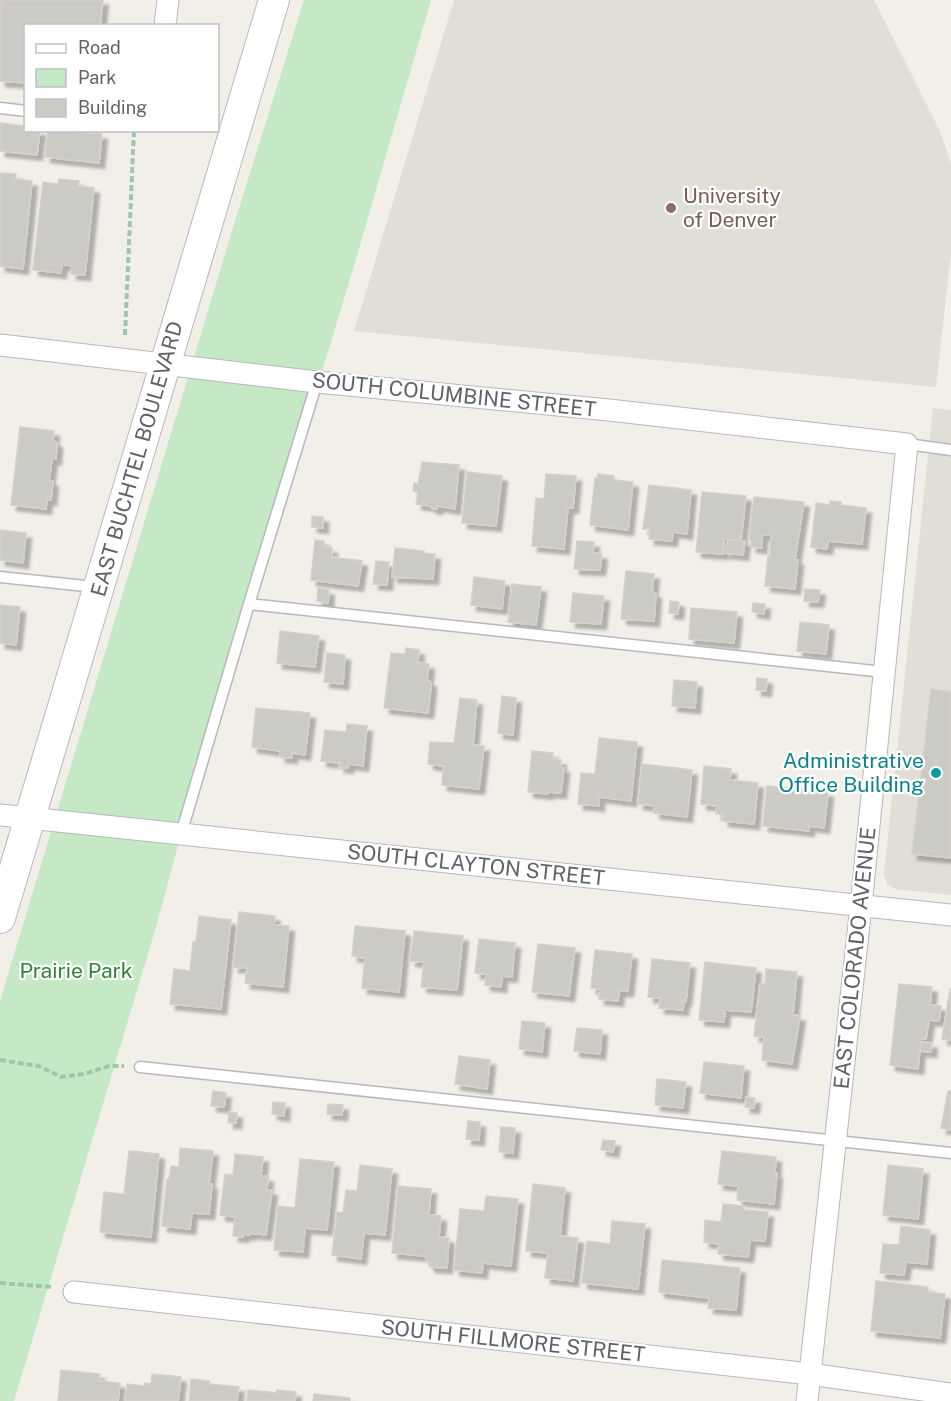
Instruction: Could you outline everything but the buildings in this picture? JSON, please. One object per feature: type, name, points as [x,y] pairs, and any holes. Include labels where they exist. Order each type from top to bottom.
[{"type":"main road","name":"EAST BUCHTEL BOULEVARD","points":[[0,918],[274,0]]},
{"type":"street","points":[[165,24],[168,0]]},
{"type":"street","name":"SOUTH COLUMBINE STREET","points":[[0,345],[317,382],[609,410],[908,444]]},
{"type":"street","name":"EAST COLORADO AVENUE","points":[[807,1401],[908,444]]},
{"type":"street","name":"SOUTH CLAYTON STREET","points":[[0,815],[951,915]]},
{"type":"street","name":"SOUTH FILLMORE STREET","points":[[74,1293],[810,1374],[951,1394]]},
{"type":"lane","points":[[0,108],[24,111]]},
{"type":"lane","points":[[181,834],[317,382]]},
{"type":"lane","points":[[908,444],[951,450]]},
{"type":"lane","points":[[0,578],[99,588]]},
{"type":"lane","points":[[249,604],[884,672]]},
{"type":"lane","points":[[140,1067],[951,1153]]},
{"type":"path","points":[[125,335],[134,132]]},
{"type":"path","points":[[0,1060],[39,1066],[61,1077],[84,1074],[109,1066],[140,1067]]},
{"type":"path","points":[[0,1283],[52,1287],[74,1293]]},
{"type":"shaded area","name":"University of Denver","points":[[454,0],[874,0],[940,131],[951,163],[951,252],[936,387],[354,331]]},
{"type":"shaded area","points":[[933,408],[951,410],[951,895],[895,889],[887,884],[884,874]]},
{"type":"green space","name":"Prairie Park","points":[[304,0],[431,0],[351,276],[181,834],[156,927],[14,1401],[0,1401],[0,1001],[235,221]]},
{"type":"place","name":"University of Denver","points":[[671,208]]},
{"type":"place","name":"Administrative Office Building","points":[[936,773]]}]
